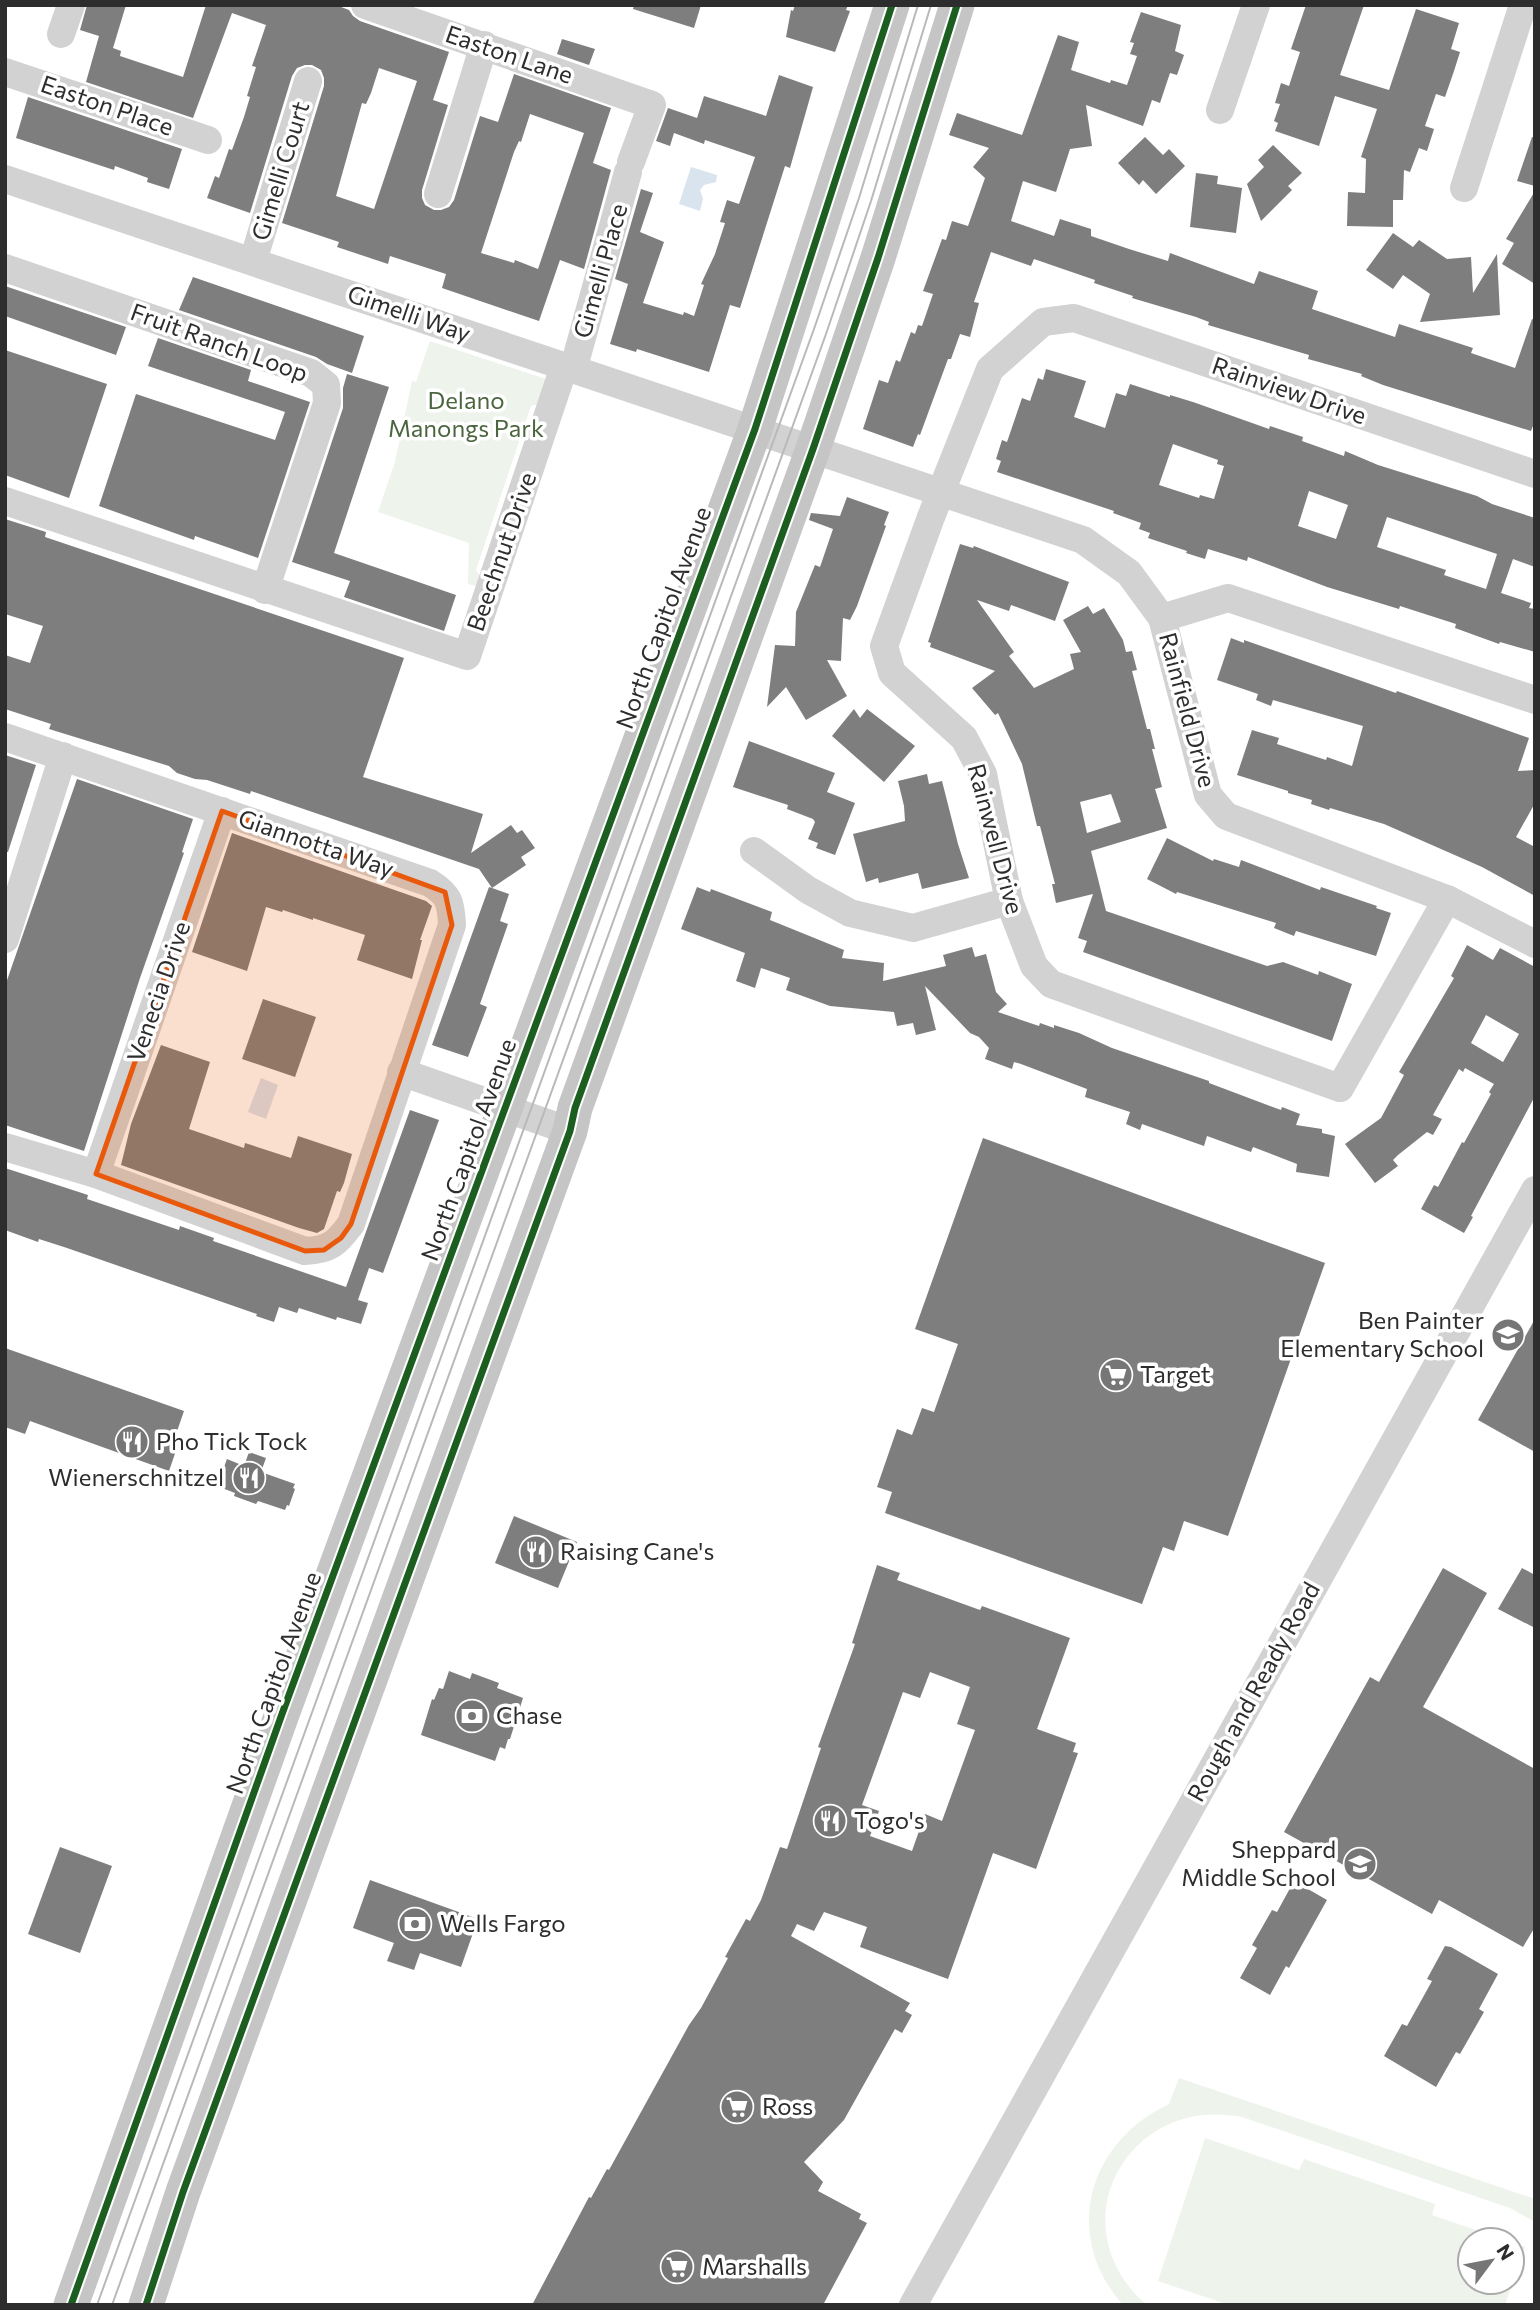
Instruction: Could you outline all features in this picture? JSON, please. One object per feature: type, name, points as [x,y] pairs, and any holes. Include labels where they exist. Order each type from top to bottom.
[{"type":"main road","name":"North Capitol Avenue","points":[[71,2305],[282,1714],[755,429],[892,5]]},
{"type":"main road","points":[[146,2305],[183,2192],[570,1131],[579,1095],[813,449],[878,258],[957,5]]},
{"type":"street","points":[[61,34],[71,5]]},
{"type":"street","name":"Easton Lane","points":[[365,5],[652,105]]},
{"type":"street","points":[[1220,110],[1256,5]]},
{"type":"street","points":[[1464,188],[1524,8]]},
{"type":"street","points":[[438,194],[484,46]]},
{"type":"street","name":"Easton Place","points":[[5,72],[208,140]]},
{"type":"street","name":"Gimelli Court","points":[[253,261],[308,81]]},
{"type":"street","name":"Gimelli Place","points":[[569,368],[630,167],[652,105]]},
{"type":"street","name":"Gimelli Way","points":[[5,179],[813,449]]},
{"type":"street","name":"Fruit Ranch Loop","points":[[5,268],[311,373],[326,385],[327,403],[265,590]]},
{"type":"street","name":"Rainview Drive","points":[[1043,322],[1074,318],[1535,474]]},
{"type":"street","name":"Rainwell Drive","points":[[1043,322],[990,369],[884,646],[892,673],[964,738],[983,774],[1009,901],[1034,966],[1051,984],[1340,1088],[1447,899]]},
{"type":"street","name":"Beechnut Drive","points":[[265,590],[467,656],[569,368]]},
{"type":"street","name":"Rainfield Drive","points":[[813,449],[1083,540],[1129,573],[1162,618],[1208,795],[1226,816],[1447,899],[1535,944]]},
{"type":"street","points":[[5,501],[265,590]]},
{"type":"street","points":[[1162,618],[1228,598],[1535,700]]},
{"type":"street","name":"Giannotta Way","points":[[5,737],[430,883],[445,892],[452,909],[452,925],[351,1223],[341,1238],[324,1250],[305,1251],[96,1174],[5,1147]]},
{"type":"street","points":[[5,939],[63,756]]},
{"type":"street","name":"Venecia Drive","points":[[96,1174],[222,811]]},
{"type":"street","points":[[754,852],[808,890],[850,913],[913,928],[1009,901]]},
{"type":"street","points":[[401,1072],[570,1131]]},
{"type":"street","name":"Rough and Ready Road","points":[[914,2305],[1535,1190]]},
{"type":"highlighted area","points":[[222,811],[445,892],[452,925],[351,1224],[341,1238],[324,1250],[305,1251],[96,1174]]},
{"type":"green space","name":"Delano Manongs Park","points":[[430,341],[552,381],[539,404],[531,406],[476,570],[482,579],[479,587],[468,584],[469,543],[378,512],[395,462],[412,381],[416,382]]},
{"type":"green space","points":[[1179,2078],[1535,2199],[1535,2222],[1510,2208],[1242,2117],[1201,2115],[1165,2126],[1137,2146],[1117,2174],[1106,2206],[1107,2240],[1120,2274],[1147,2305],[1123,2305],[1104,2278],[1093,2249],[1089,2221],[1092,2192],[1103,2166],[1119,2142],[1141,2121],[1169,2104]]},
{"type":"green space","points":[[1205,2138],[1299,2170],[1304,2159],[1435,2204],[1432,2215],[1464,2226],[1456,2226],[1456,2296],[1508,2296],[1505,2305],[1229,2305],[1158,2281]]},
{"type":"shaded area","points":[[691,167],[717,175],[716,182],[704,185],[700,190],[703,199],[700,211],[679,204]]},
{"type":"shaded area","points":[[261,1078],[278,1085],[266,1119],[248,1112]]},
{"type":"building","points":[[87,5],[126,5],[113,48],[121,51],[120,56],[183,77],[206,5],[336,5],[349,10],[360,21],[449,52],[433,100],[448,105],[422,190],[425,205],[434,210],[449,207],[454,200],[480,116],[498,122],[514,74],[611,108],[593,163],[611,170],[584,269],[560,260],[539,321],[442,288],[446,274],[390,256],[388,264],[337,247],[339,242],[282,223],[324,86],[321,70],[312,65],[297,68],[292,76],[250,213],[207,198],[215,176],[219,178],[229,149],[232,150],[244,117],[256,67],[252,66],[266,25],[232,13],[193,118],[86,82],[99,36],[80,30]],"holes":[[[379,68],[417,81],[374,209],[336,196],[362,103],[366,104]],[[530,114],[584,133],[538,269],[515,260],[514,263],[481,253],[514,152],[519,141],[521,142]]]},
{"type":"building","points":[[634,5],[701,5],[694,28],[633,9]]},
{"type":"building","points":[[795,5],[848,5],[846,10],[850,11],[835,52],[786,37],[791,10],[793,11]]},
{"type":"building","points":[[1306,5],[1364,5],[1340,75],[1389,90],[1416,9],[1459,23],[1451,49],[1460,52],[1454,71],[1445,97],[1436,94],[1425,126],[1434,129],[1427,151],[1419,148],[1410,172],[1404,170],[1403,200],[1393,200],[1393,227],[1347,226],[1348,192],[1365,193],[1366,159],[1361,157],[1377,109],[1335,96],[1319,146],[1275,131],[1278,123],[1274,121],[1280,104],[1275,103],[1281,83],[1289,86],[1300,52],[1291,49]]},
{"type":"building","points":[[1141,12],[1181,25],[1175,51],[1184,55],[1177,75],[1170,73],[1160,103],[1152,100],[1143,126],[1086,105],[1092,146],[1070,149],[1056,192],[1023,181],[1011,221],[1054,236],[1060,219],[1091,229],[1091,236],[1129,249],[1168,261],[1170,253],[1254,284],[1259,271],[1318,291],[1312,309],[1395,337],[1399,324],[1473,348],[1471,353],[1515,368],[1532,319],[1535,320],[1535,421],[1531,431],[1383,385],[1361,376],[1362,374],[1308,359],[1309,355],[1208,325],[1209,322],[1196,317],[1132,298],[1133,296],[1094,283],[1095,280],[1034,259],[1031,266],[991,252],[974,302],[979,303],[970,337],[960,334],[913,447],[863,429],[879,380],[888,383],[896,360],[900,362],[911,332],[915,334],[918,325],[922,326],[933,294],[923,291],[942,239],[946,240],[952,221],[968,226],[985,178],[973,167],[989,148],[949,135],[957,113],[1022,135],[1058,35],[1079,42],[1071,70],[1110,83],[1111,80],[1127,85],[1137,56],[1130,54],[1134,43],[1130,42]]},
{"type":"building","points":[[562,39],[595,49],[589,65],[557,54]]},
{"type":"building","points":[[779,75],[813,87],[790,168],[785,166],[740,308],[730,305],[709,372],[637,349],[636,352],[610,344],[628,284],[615,279],[641,189],[653,193],[640,232],[664,242],[643,303],[694,316],[704,285],[701,284],[725,223],[720,222],[727,200],[739,204],[755,157],[674,133],[670,146],[656,141],[668,108],[697,118],[704,96],[766,116]]},
{"type":"building","points":[[28,97],[182,149],[169,189],[147,182],[148,178],[115,166],[114,170],[16,138]]},
{"type":"building","points":[[1145,137],[1163,155],[1169,149],[1185,166],[1156,194],[1143,180],[1139,185],[1118,163]]},
{"type":"building","points":[[1532,137],[1535,137],[1535,186],[1517,181]]},
{"type":"building","points":[[1273,145],[1302,173],[1288,186],[1292,190],[1261,221],[1247,184],[1264,167],[1258,160]]},
{"type":"building","points":[[1196,173],[1218,176],[1217,184],[1242,188],[1236,233],[1190,227]]},
{"type":"building","points":[[1535,191],[1535,284],[1502,264],[1514,243],[1506,239]]},
{"type":"building","points":[[1393,233],[1413,247],[1419,240],[1447,259],[1471,257],[1473,293],[1497,254],[1500,315],[1420,322],[1430,294],[1403,275],[1393,289],[1366,270]]},
{"type":"building","points":[[193,277],[364,336],[352,373],[316,357],[179,310]]},
{"type":"building","points":[[5,286],[126,327],[116,355],[5,316]]},
{"type":"building","points":[[158,338],[251,370],[248,381],[310,402],[258,558],[195,536],[194,540],[99,506],[136,394],[275,440],[285,412],[148,366]]},
{"type":"building","points":[[5,350],[107,384],[69,498],[5,475]]},
{"type":"building","points":[[1046,369],[1086,381],[1074,417],[1105,428],[1116,393],[1126,396],[1130,384],[1193,402],[1269,429],[1270,426],[1303,437],[1302,441],[1344,456],[1345,451],[1378,465],[1477,496],[1492,504],[1535,518],[1535,567],[1513,559],[1501,593],[1531,603],[1529,608],[1535,609],[1535,652],[1500,642],[1499,644],[1455,628],[1456,624],[1327,587],[1248,557],[1247,561],[1208,549],[1205,559],[1186,553],[1187,551],[1148,538],[1150,533],[1139,529],[1141,523],[1113,513],[1114,511],[997,472],[1001,461],[996,459],[1002,440],[1007,442],[1022,398],[1030,401],[1038,378],[1043,380]],"holes":[[[1173,444],[1218,460],[1217,464],[1224,466],[1214,499],[1200,495],[1199,498],[1159,485]],[[1309,491],[1348,505],[1336,539],[1298,526]],[[1387,517],[1497,554],[1486,589],[1444,575],[1446,570],[1377,547]]]},
{"type":"building","points":[[347,374],[389,387],[334,553],[456,595],[444,631],[344,597],[350,581],[292,562],[343,408],[343,388]]},
{"type":"building","points":[[847,497],[889,512],[857,606],[850,620],[843,618],[841,661],[827,660],[847,696],[806,720],[786,687],[767,707],[775,645],[795,646],[796,612],[815,565],[820,567],[833,529],[809,520],[811,513],[840,516]]},
{"type":"building","points":[[5,519],[46,532],[45,537],[404,658],[363,777],[483,814],[471,853],[511,825],[517,833],[522,830],[535,848],[521,857],[526,865],[492,888],[479,869],[251,791],[250,794],[177,773],[169,766],[49,729],[51,724],[5,709],[5,655],[30,663],[43,626],[5,614]]},
{"type":"building","points":[[960,544],[973,548],[974,546],[1069,582],[1055,621],[1011,605],[1009,611],[977,600],[1014,652],[1009,656],[1034,688],[1074,669],[1070,654],[1081,652],[1063,620],[1088,606],[1093,614],[1104,608],[1123,640],[1126,652],[1132,651],[1137,670],[1132,671],[1147,729],[1150,729],[1162,787],[1155,789],[1167,828],[1091,851],[1106,911],[1267,966],[1283,962],[1318,975],[1319,971],[1352,984],[1332,1041],[1083,952],[1087,941],[1078,938],[1093,894],[1056,903],[1052,884],[1055,884],[1022,764],[998,713],[995,715],[972,688],[995,671],[930,647],[931,643],[928,642]],"holes":[[[1111,794],[1121,822],[1087,833],[1080,802]]]},
{"type":"building","points":[[1231,638],[1244,643],[1244,640],[1396,693],[1397,691],[1529,738],[1518,771],[1535,770],[1535,803],[1516,837],[1535,847],[1535,896],[1482,867],[1384,824],[1311,804],[1312,800],[1237,775],[1252,730],[1279,738],[1277,744],[1352,766],[1363,726],[1273,700],[1271,706],[1256,700],[1258,694],[1217,680]]},
{"type":"building","points":[[854,709],[860,718],[867,709],[915,746],[884,782],[832,736]]},
{"type":"building","points":[[749,741],[835,773],[827,792],[855,803],[835,855],[816,848],[818,843],[808,839],[815,822],[813,819],[787,809],[788,805],[733,787]]},
{"type":"building","points":[[5,755],[36,765],[8,852],[5,852]]},
{"type":"building","points":[[927,774],[929,784],[942,781],[969,878],[922,889],[918,873],[879,883],[878,878],[866,882],[853,834],[905,821],[898,781]]},
{"type":"building","points":[[77,779],[193,819],[84,1151],[5,1125],[5,986]]},
{"type":"building","points":[[232,833],[426,901],[432,906],[420,940],[412,979],[357,960],[365,935],[313,918],[266,907],[247,971],[192,952]]},
{"type":"building","points":[[1167,838],[1213,861],[1214,859],[1239,867],[1241,860],[1391,913],[1376,956],[1296,931],[1294,936],[1274,928],[1276,923],[1177,892],[1176,894],[1147,879]]},
{"type":"building","points":[[489,887],[509,894],[500,921],[508,924],[480,1004],[487,1007],[468,1057],[432,1045]]},
{"type":"building","points":[[697,887],[710,892],[711,889],[772,912],[770,920],[844,950],[842,958],[884,963],[883,981],[946,966],[943,955],[972,947],[975,957],[986,954],[996,992],[1007,1004],[998,1012],[1039,1026],[1040,1023],[1054,1028],[1054,1025],[1079,1033],[1112,1048],[1209,1081],[1281,1110],[1282,1107],[1300,1114],[1296,1125],[1322,1129],[1322,1133],[1335,1136],[1329,1177],[1296,1172],[1297,1164],[1253,1147],[1251,1152],[1207,1136],[1204,1146],[1142,1124],[1140,1130],[1126,1124],[1130,1112],[1085,1097],[1087,1089],[1021,1064],[1014,1062],[1012,1069],[985,1059],[989,1048],[979,1037],[970,1033],[925,986],[936,1030],[916,1035],[913,1023],[897,1026],[894,1012],[830,1006],[786,990],[790,978],[761,968],[755,988],[736,981],[745,953],[681,929]]},
{"type":"building","points":[[1467,945],[1493,960],[1500,948],[1535,967],[1535,1096],[1464,1233],[1421,1209],[1434,1185],[1438,1187],[1462,1142],[1464,1143],[1494,1084],[1465,1068],[1463,1072],[1459,1069],[1433,1115],[1442,1119],[1433,1135],[1427,1132],[1398,1155],[1393,1160],[1398,1166],[1375,1183],[1345,1144],[1381,1118],[1404,1075],[1399,1072],[1454,978],[1451,976]],"holes":[[[1486,1015],[1519,1034],[1503,1062],[1471,1043]]]},
{"type":"building","points":[[263,999],[316,1017],[295,1077],[242,1059]]},
{"type":"building","points":[[161,1045],[210,1062],[189,1129],[244,1148],[245,1143],[291,1158],[298,1136],[352,1154],[344,1183],[340,1192],[337,1191],[324,1229],[317,1233],[299,1228],[121,1165],[131,1124]]},
{"type":"building","points":[[410,1110],[439,1120],[383,1273],[369,1268],[358,1300],[368,1303],[361,1324],[337,1317],[336,1320],[299,1308],[297,1313],[279,1307],[274,1322],[67,1248],[39,1239],[38,1242],[5,1230],[5,1168],[88,1195],[87,1199],[179,1230],[180,1226],[214,1238],[213,1241],[346,1287]]},
{"type":"building","name":"Target","points":[[983,1138],[1325,1263],[1228,1536],[1184,1521],[1174,1551],[1163,1547],[1142,1604],[885,1513],[892,1492],[877,1487],[897,1429],[912,1435],[922,1408],[934,1412],[958,1344],[915,1329]]},
{"type":"building","points":[[1535,1319],[1535,1452],[1478,1420]]},
{"type":"building","points":[[5,1348],[184,1411],[174,1440],[179,1442],[169,1471],[30,1421],[25,1434],[5,1427]]},
{"type":"building","name":"Wienerschnitzel","points":[[249,1452],[266,1458],[261,1472],[295,1484],[289,1506],[287,1505],[285,1510],[258,1501],[256,1504],[217,1486],[227,1459],[244,1466]]},
{"type":"building","name":"Raising Cane's","points":[[514,1516],[577,1542],[558,1588],[495,1563]]},
{"type":"building","points":[[877,1565],[900,1573],[897,1580],[980,1610],[982,1606],[1070,1638],[1037,1729],[1076,1743],[1073,1752],[1078,1753],[1036,1869],[993,1853],[948,1979],[860,1947],[867,1927],[824,1912],[814,1931],[797,1924],[791,1936],[910,2003],[905,2011],[912,2015],[902,2033],[895,2029],[844,2120],[804,2162],[823,2182],[818,2191],[861,2214],[859,2219],[867,2223],[823,2305],[532,2305],[589,2197],[591,2198],[607,2169],[609,2170],[701,2008],[746,1919],[750,1921],[761,1900],[780,1847],[787,1849],[821,1748],[818,1747],[855,1644],[852,1643]],"holes":[[[930,1672],[970,1687],[957,1724],[975,1730],[942,1821],[925,1814],[912,1851],[870,1836],[879,1811],[862,1805],[903,1692],[920,1698]]]},
{"type":"building","points":[[1443,1568],[1487,1593],[1423,1707],[1535,1769],[1535,1927],[1523,1947],[1439,1900],[1432,1914],[1284,1832],[1370,1677],[1379,1682]]},
{"type":"building","points":[[1522,1568],[1535,1575],[1535,1628],[1498,1609]]},
{"type":"building","name":"Chase","points":[[449,1671],[470,1679],[472,1673],[499,1683],[497,1688],[523,1698],[510,1739],[505,1749],[500,1747],[495,1761],[421,1735],[432,1699],[434,1700],[439,1688],[443,1689]]},
{"type":"building","points":[[60,1847],[112,1866],[80,1953],[28,1934]]},
{"type":"building","name":"Wells Fargo","points":[[370,1880],[478,1919],[461,1967],[420,1953],[414,1970],[387,1961],[394,1943],[353,1928]]},
{"type":"building","points":[[1294,1881],[1327,1900],[1289,1968],[1286,1966],[1270,1995],[1240,1978],[1257,1948],[1252,1945],[1272,1910],[1277,1912]]},
{"type":"building","points":[[1445,1946],[1498,1974],[1479,2009],[1484,2012],[1460,2054],[1456,2052],[1436,2087],[1384,2056],[1402,2024],[1407,2026],[1432,1981],[1427,1979]]},
{"type":"tram line","points":[[97,2305],[814,329],[859,198],[918,5]]},
{"type":"tram line","points":[[112,2305],[826,334],[871,201],[931,5]]},
{"type":"cycle path","points":[[71,2305],[282,1714],[755,429],[892,5]]},
{"type":"cycle path","points":[[146,2305],[183,2192],[570,1131],[575,1108],[813,449],[878,258],[957,5]]},
{"type":"place","name":"Ben Painter Elementary School","points":[[1508,1335]]},
{"type":"place","name":"Target","points":[[1116,1375]]},
{"type":"place","name":"Pho Tick Tock","points":[[132,1442]]},
{"type":"place","name":"Wienerschnitzel","points":[[249,1478]]},
{"type":"place","name":"Raising Cane's","points":[[536,1552]]},
{"type":"place","name":"Chase","points":[[472,1716]]},
{"type":"place","name":"Togo's","points":[[830,1821]]},
{"type":"place","name":"Sheppard Middle School","points":[[1360,1864]]},
{"type":"place","name":"Wells Fargo","points":[[415,1924]]},
{"type":"place","name":"Ross","points":[[737,2107]]},
{"type":"place","name":"Marshalls","points":[[677,2267]]}]
